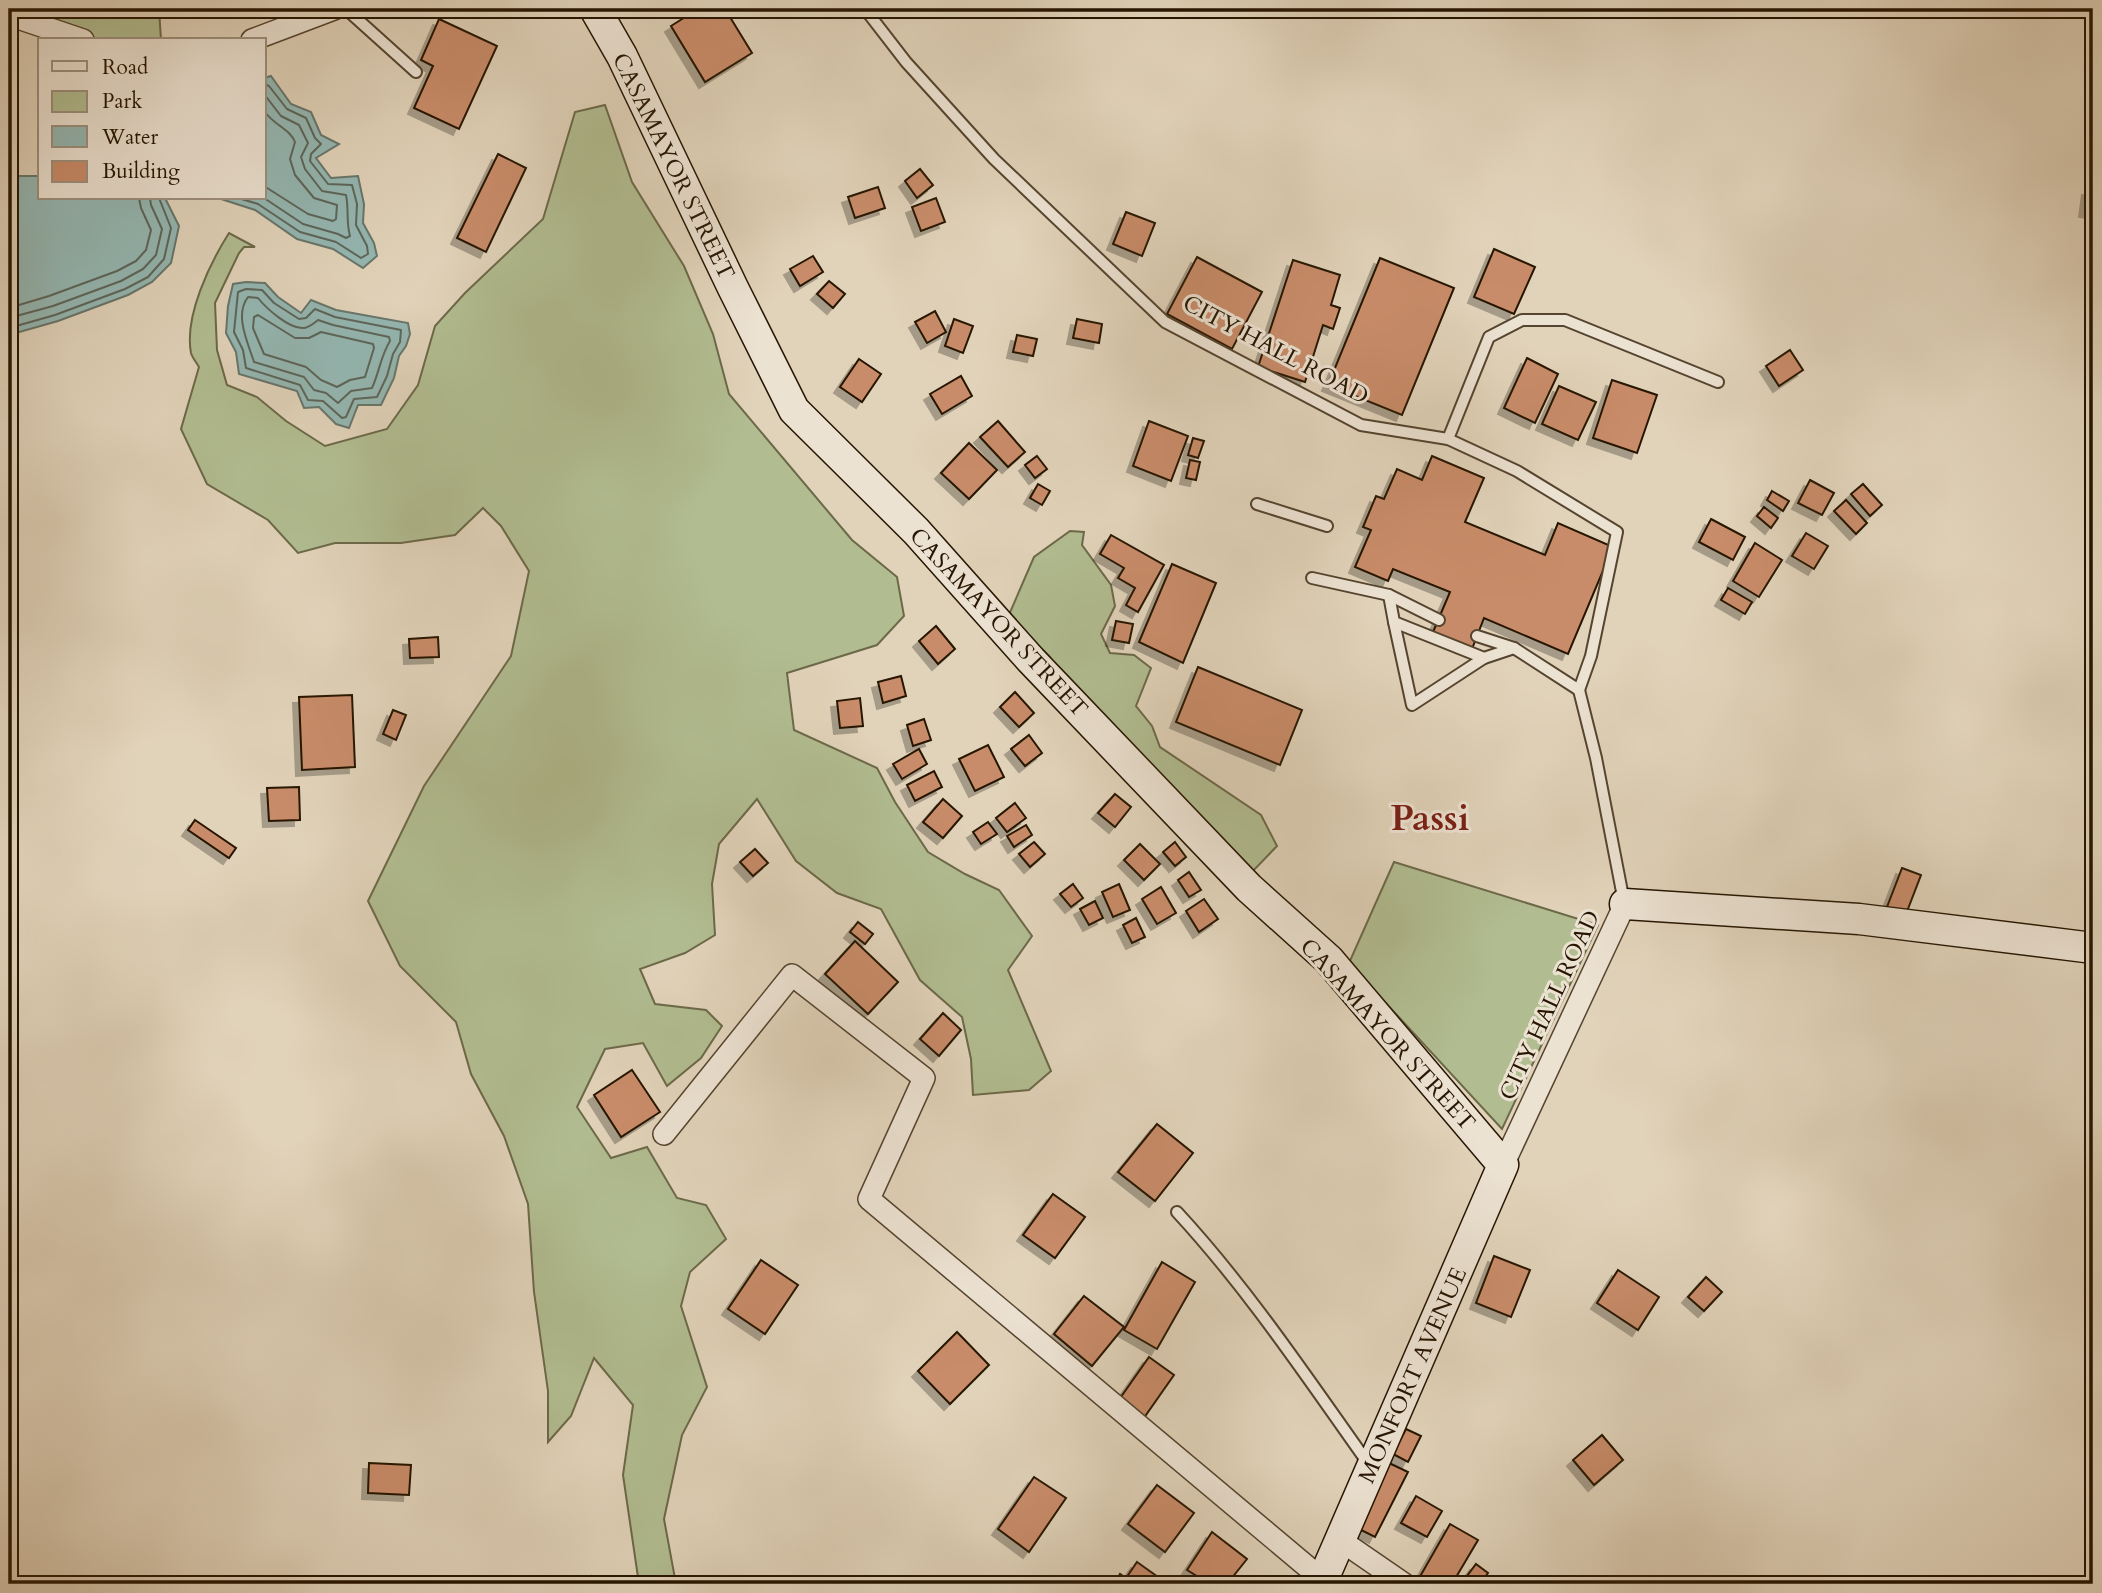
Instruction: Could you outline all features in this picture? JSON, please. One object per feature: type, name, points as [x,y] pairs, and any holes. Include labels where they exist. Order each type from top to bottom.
[{"type":"street","points":[[257,38],[334,9]]},
{"type":"street","name":"CASAMAYOR STREET","points":[[595,9],[622,56],[794,410],[916,531],[1031,660],[1249,888],[1329,960],[1503,1165]]},
{"type":"street","points":[[9,15],[77,38]]},
{"type":"street","points":[[1625,904],[1859,919],[2093,948]]},
{"type":"street","name":"CITY HALL ROAD","points":[[1503,1165],[1625,904]]},
{"type":"street","points":[[664,1134],[792,975],[924,1078],[869,1199],[1322,1582]]},
{"type":"street","name":"MONFORT AVENUE","points":[[1322,1582],[1503,1165]]},
{"type":"street","points":[[1339,1540],[1404,1584]]},
{"type":"lane","points":[[346,9],[416,72]]},
{"type":"lane","name":"CITY HALL ROAD","points":[[865,9],[906,62],[994,159],[1165,322],[1361,425],[1448,439],[1517,471],[1617,532],[1591,656],[1579,690]]},
{"type":"lane","points":[[1448,439],[1489,337],[1522,320],[1565,320],[1718,382]]},
{"type":"lane","points":[[1257,504],[1327,526]]},
{"type":"lane","points":[[1312,578],[1389,596],[1438,620]]},
{"type":"lane","points":[[1389,596],[1412,705],[1484,658],[1514,648]]},
{"type":"lane","points":[[1394,622],[1484,658]]},
{"type":"lane","points":[[1477,636],[1514,648],[1579,690],[1596,758],[1625,904]]},
{"type":"lane","points":[[1177,1212],[1209,1246],[1248,1296],[1371,1467]]},
{"type":"green space","points":[[17,9],[159,9],[161,38],[96,38],[73,35]]},
{"type":"green space","points":[[605,105],[632,182],[684,266],[713,334],[729,394],[852,540],[897,577],[904,616],[877,645],[787,673],[794,730],[877,768],[895,802],[928,852],[999,890],[1032,936],[1008,970],[1051,1071],[1029,1090],[973,1095],[971,1059],[962,1017],[920,980],[881,909],[837,893],[796,861],[757,799],[719,844],[712,884],[715,935],[685,953],[640,969],[655,1004],[706,1010],[722,1026],[701,1058],[667,1086],[643,1043],[605,1049],[577,1107],[611,1158],[647,1147],[677,1198],[706,1205],[726,1239],[690,1272],[681,1306],[707,1387],[682,1435],[664,1519],[676,1584],[639,1584],[623,1475],[633,1405],[594,1358],[571,1416],[548,1442],[548,1391],[534,1292],[528,1204],[504,1136],[471,1074],[456,1022],[400,966],[368,901],[424,786],[511,656],[529,571],[501,526],[483,508],[455,535],[401,543],[335,543],[298,553],[268,520],[207,484],[181,429],[199,367],[191,353],[191,323],[200,290],[229,233],[255,247],[244,247],[239,253],[215,303],[217,350],[227,385],[257,397],[286,421],[325,446],[387,429],[418,385],[435,326],[465,293],[543,219],[575,112]]},
{"type":"green space","points":[[1070,531],[1084,532],[1082,545],[1111,585],[1115,606],[1101,634],[1110,653],[1134,655],[1151,668],[1136,706],[1152,726],[1160,747],[1261,815],[1277,846],[1253,871],[1095,723],[1049,656],[1008,617],[1034,557]]},
{"type":"green space","points":[[1394,862],[1598,925],[1502,1129],[1349,963]]},
{"type":"water","points":[[271,76],[291,104],[311,112],[321,135],[339,144],[316,158],[331,178],[358,176],[364,204],[363,223],[374,243],[377,256],[363,268],[333,249],[297,239],[255,210],[224,200],[266,200],[266,77]]},
{"type":"water","points":[[38,176],[38,200],[166,200],[179,226],[171,263],[152,282],[128,295],[58,321],[9,335],[9,178]]},
{"type":"water","points":[[265,283],[278,297],[301,313],[311,300],[336,310],[408,323],[410,334],[381,405],[358,405],[349,428],[336,424],[319,407],[304,408],[297,391],[239,374],[236,352],[226,333],[228,306],[233,284]]},
{"type":"building","points":[[698,9],[725,9],[752,53],[705,82],[671,26]]},
{"type":"building","points":[[439,19],[497,46],[459,129],[414,108],[433,66],[421,60]]},
{"type":"building","points":[[498,154],[526,168],[486,252],[457,238]]},
{"type":"building","points":[[920,169],[933,185],[917,198],[905,181]]},
{"type":"building","points":[[878,187],[885,208],[855,218],[848,197]]},
{"type":"building","points":[[2088,189],[2093,190],[2093,212],[2085,211]]},
{"type":"building","points":[[936,198],[945,222],[921,231],[912,207]]},
{"type":"building","points":[[1126,212],[1155,223],[1142,256],[1113,244]]},
{"type":"building","points":[[1494,249],[1535,267],[1514,314],[1474,297]]},
{"type":"building","points":[[813,256],[823,272],[800,286],[790,269]]},
{"type":"building","points":[[1197,257],[1262,292],[1232,349],[1167,314]]},
{"type":"building","points":[[1380,258],[1454,288],[1402,415],[1328,385]]},
{"type":"building","points":[[1293,260],[1340,275],[1331,305],[1340,308],[1333,329],[1323,325],[1305,382],[1258,367]]},
{"type":"building","points":[[829,281],[845,294],[833,308],[817,294]]},
{"type":"building","points":[[935,311],[946,332],[927,343],[915,322]]},
{"type":"building","points":[[954,319],[973,326],[963,353],[945,346]]},
{"type":"building","points":[[1077,319],[1102,324],[1099,343],[1073,338]]},
{"type":"building","points":[[1017,335],[1037,339],[1033,356],[1013,352]]},
{"type":"building","points":[[1790,350],[1803,370],[1779,386],[1766,366]]},
{"type":"building","points":[[1527,358],[1558,374],[1535,423],[1504,408]]},
{"type":"building","points":[[859,359],[881,374],[862,402],[840,387]]},
{"type":"building","points":[[961,376],[972,396],[942,414],[930,394]]},
{"type":"building","points":[[1612,380],[1657,395],[1637,453],[1593,438]]},
{"type":"building","points":[[1559,386],[1596,402],[1578,440],[1542,424]]},
{"type":"building","points":[[998,421],[1025,452],[1008,467],[980,437]]},
{"type":"building","points":[[1149,421],[1188,436],[1171,481],[1133,466]]},
{"type":"building","points":[[1193,438],[1204,441],[1198,458],[1188,455]]},
{"type":"building","points":[[969,443],[997,470],[969,499],[941,473]]},
{"type":"building","points":[[1037,456],[1047,469],[1035,478],[1025,465]]},
{"type":"building","points":[[1432,456],[1484,478],[1465,522],[1545,555],[1558,523],[1613,547],[1568,654],[1484,618],[1472,649],[1433,632],[1450,592],[1393,569],[1388,581],[1355,567],[1371,530],[1363,527],[1376,496],[1384,499],[1397,469],[1422,480]]},
{"type":"building","points":[[1190,460],[1200,462],[1196,480],[1186,478]]},
{"type":"building","points":[[1810,480],[1834,493],[1822,515],[1798,503]]},
{"type":"building","points":[[1038,484],[1050,491],[1042,505],[1030,498]]},
{"type":"building","points":[[1863,484],[1882,505],[1870,516],[1851,494]]},
{"type":"building","points":[[1772,491],[1789,501],[1783,511],[1767,500]]},
{"type":"building","points":[[1846,500],[1867,523],[1856,534],[1834,511]]},
{"type":"building","points":[[1764,507],[1778,518],[1771,528],[1757,516]]},
{"type":"building","points":[[1711,519],[1745,537],[1733,560],[1699,542]]},
{"type":"building","points":[[1806,533],[1828,546],[1814,569],[1792,556]]},
{"type":"building","points":[[1111,535],[1164,565],[1138,612],[1126,605],[1135,588],[1118,578],[1124,568],[1100,554]]},
{"type":"building","points":[[1755,543],[1782,560],[1759,597],[1733,581]]},
{"type":"building","points":[[1172,564],[1216,583],[1183,663],[1139,642]]},
{"type":"building","points":[[1728,588],[1752,602],[1745,614],[1721,600]]},
{"type":"building","points":[[1116,621],[1133,624],[1129,643],[1112,640]]},
{"type":"building","points":[[936,626],[955,649],[938,664],[919,641]]},
{"type":"building","points":[[438,637],[439,657],[410,658],[409,639]]},
{"type":"building","points":[[1198,667],[1302,710],[1280,765],[1176,722]]},
{"type":"building","points":[[901,676],[906,696],[883,703],[878,682]]},
{"type":"building","points":[[1015,692],[1034,713],[1019,727],[1000,707]]},
{"type":"building","points":[[352,695],[355,767],[302,770],[299,697]]},
{"type":"building","points":[[860,698],[863,726],[840,728],[837,701]]},
{"type":"building","points":[[393,710],[406,715],[396,740],[383,734]]},
{"type":"building","points":[[924,719],[931,740],[913,746],[907,725]]},
{"type":"building","points":[[1029,735],[1042,753],[1025,766],[1011,749]]},
{"type":"building","points":[[988,745],[1004,777],[975,791],[959,759]]},
{"type":"building","points":[[919,749],[927,764],[902,779],[893,764]]},
{"type":"building","points":[[934,771],[942,787],[915,801],[907,785]]},
{"type":"building","points":[[299,787],[300,820],[269,821],[267,788]]},
{"type":"building","points":[[1115,794],[1131,807],[1115,827],[1098,813]]},
{"type":"building","points":[[943,799],[962,816],[943,838],[923,822]]},
{"type":"building","points":[[1015,803],[1026,818],[1007,832],[996,818]]},
{"type":"building","points":[[195,820],[236,848],[229,858],[188,830]]},
{"type":"building","points":[[988,822],[997,834],[981,844],[973,832]]},
{"type":"building","points":[[1026,825],[1032,835],[1014,847],[1007,836]]},
{"type":"building","points":[[1034,842],[1045,854],[1030,867],[1019,854]]},
{"type":"building","points":[[1175,842],[1186,857],[1175,866],[1163,852]]},
{"type":"building","points":[[1140,844],[1160,864],[1144,880],[1124,860]]},
{"type":"building","points":[[755,849],[768,863],[753,876],[740,862]]},
{"type":"building","points":[[1902,868],[1921,875],[1906,914],[1887,907]]},
{"type":"building","points":[[1189,872],[1201,890],[1189,897],[1178,880]]},
{"type":"building","points":[[1073,884],[1083,898],[1071,907],[1060,894]]},
{"type":"building","points":[[1119,884],[1130,910],[1113,917],[1102,892]]},
{"type":"building","points":[[1161,887],[1176,913],[1157,924],[1142,899]]},
{"type":"building","points":[[1204,899],[1218,919],[1199,932],[1186,911]]},
{"type":"building","points":[[1095,901],[1103,918],[1089,925],[1080,909]]},
{"type":"building","points":[[1136,918],[1145,937],[1132,943],[1123,925]]},
{"type":"building","points":[[858,922],[873,934],[865,944],[850,932]]},
{"type":"building","points":[[855,941],[898,982],[868,1014],[825,974]]},
{"type":"building","points":[[943,1013],[961,1030],[939,1056],[920,1039]]},
{"type":"building","points":[[632,1070],[660,1112],[621,1137],[594,1095]]},
{"type":"building","points":[[1157,1124],[1193,1153],[1155,1201],[1118,1172]]},
{"type":"building","points":[[1053,1194],[1085,1217],[1055,1258],[1023,1235]]},
{"type":"building","points":[[1494,1256],[1530,1270],[1511,1317],[1476,1303]]},
{"type":"building","points":[[761,1260],[798,1285],[765,1334],[728,1309]]},
{"type":"building","points":[[1162,1262],[1195,1282],[1157,1349],[1124,1330]]},
{"type":"building","points":[[1618,1270],[1659,1297],[1638,1330],[1597,1303]]},
{"type":"building","points":[[1706,1277],[1722,1292],[1704,1311],[1688,1297]]},
{"type":"building","points":[[1084,1296],[1124,1327],[1092,1366],[1054,1334]]},
{"type":"building","points":[[957,1332],[989,1365],[950,1404],[918,1371]]},
{"type":"building","points":[[1149,1357],[1174,1375],[1141,1422],[1116,1404]]},
{"type":"building","points":[[1406,1429],[1421,1436],[1408,1462],[1393,1454]]},
{"type":"building","points":[[1602,1435],[1623,1460],[1594,1485],[1573,1460]]},
{"type":"building","points":[[369,1463],[411,1465],[409,1495],[368,1493]]},
{"type":"building","points":[[1389,1463],[1408,1472],[1375,1537],[1357,1528]]},
{"type":"building","points":[[1034,1477],[1066,1498],[1029,1552],[998,1529]]},
{"type":"building","points":[[1157,1485],[1194,1513],[1165,1552],[1128,1524]]},
{"type":"building","points":[[1416,1496],[1442,1511],[1427,1537],[1401,1523]]},
{"type":"building","points":[[1450,1524],[1478,1540],[1452,1584],[1426,1584],[1418,1580]]},
{"type":"building","points":[[1212,1532],[1247,1559],[1227,1584],[1210,1584],[1187,1570]]},
{"type":"building","points":[[1137,1562],[1158,1577],[1153,1584],[1114,1584],[1120,1574],[1126,1578]]},
{"type":"building","points":[[1476,1564],[1488,1573],[1480,1584],[1461,1584]]},
{"type":"building","points":[[592,1576],[622,1584],[589,1584]]},
{"type":"district","name":"Passi","points":[[1430,817]]}]
